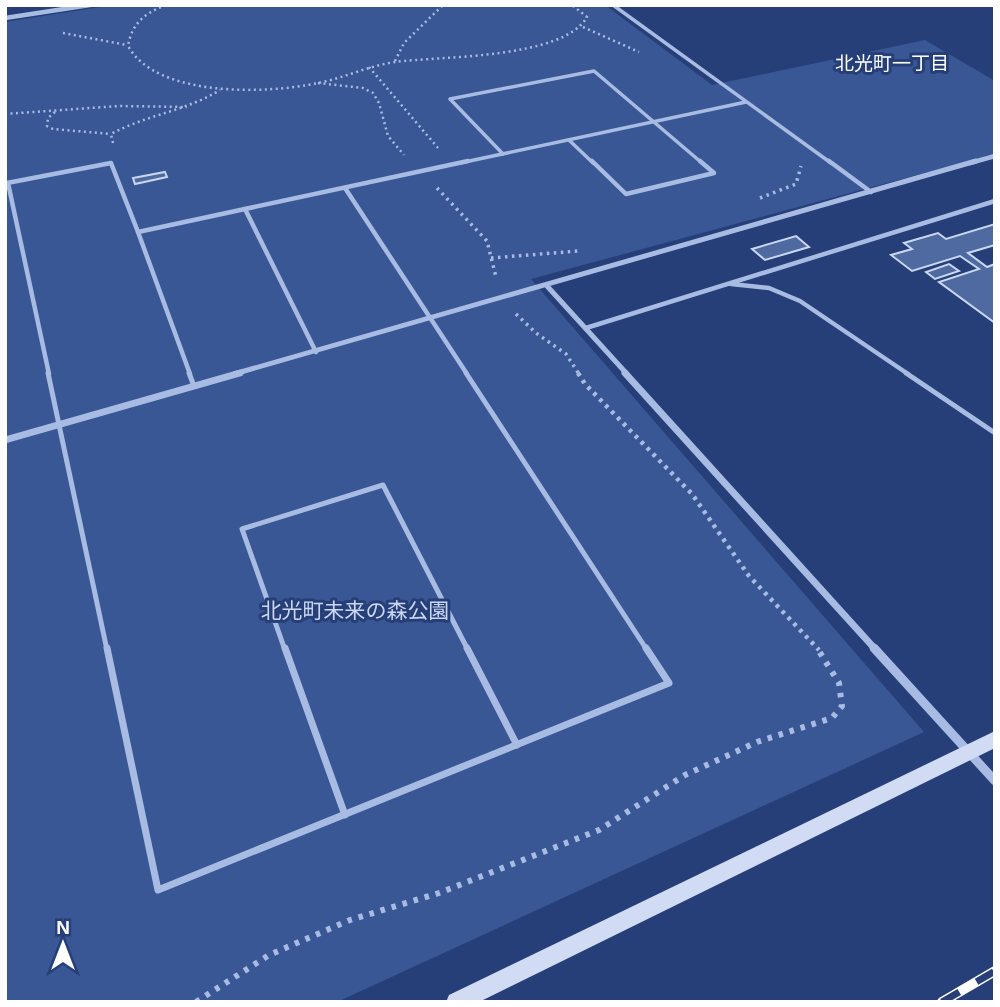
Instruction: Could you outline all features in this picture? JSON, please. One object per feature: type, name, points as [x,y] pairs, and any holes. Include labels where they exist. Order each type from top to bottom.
[{"type":"street","points":[[5,18],[90,5]]},
{"type":"street","points":[[5,440],[995,156]]},
{"type":"street","points":[[547,286],[995,781]]},
{"type":"street","points":[[456,1002],[995,739]]},
{"type":"lane","points":[[613,5],[871,192]]},
{"type":"lane","points":[[503,154],[450,99],[594,71],[714,173],[626,194],[569,140]]},
{"type":"lane","points":[[138,232],[746,102]]},
{"type":"lane","points":[[194,386],[111,163],[6,183],[158,890],[669,683],[345,188]]},
{"type":"lane","points":[[586,328],[995,201]]},
{"type":"lane","points":[[245,209],[316,352]]},
{"type":"lane","points":[[728,284],[769,288],[800,301],[995,433]]},
{"type":"lane","points":[[345,815],[242,529],[383,485],[517,745]]},
{"type":"path","points":[[127,44],[134,25],[148,12],[166,5]]},
{"type":"path","points":[[395,62],[404,43],[443,5]]},
{"type":"path","points":[[127,44],[140,62],[162,75],[221,89],[244,90],[318,83],[395,62],[519,48],[560,39],[583,26],[587,17],[572,5]]},
{"type":"path","points":[[56,33],[78,33],[113,46],[127,44]]},
{"type":"path","points":[[369,67],[452,165]]},
{"type":"path","points":[[196,1002],[269,955],[350,920],[439,892],[599,830],[685,775],[757,742],[832,718],[842,706],[839,683],[824,655],[748,576],[692,494],[585,384],[566,354],[536,333],[501,299],[487,241],[446,200],[425,170],[403,154],[386,133],[381,106],[367,89],[354,86],[332,88],[318,83]]},
{"type":"path","points":[[55,112],[48,118],[47,126],[52,129],[111,134],[124,126],[205,101],[221,89]]},
{"type":"path","points":[[5,114],[55,112],[97,106],[187,107]]},
{"type":"path","points":[[111,134],[115,153],[111,163]]},
{"type":"green space","name":"北光町未来の森公園","points":[[113,5],[605,5],[712,85],[925,40],[995,81],[995,154],[531,279],[924,732],[337,1002],[5,1002],[5,22]]},
{"type":"building","points":[[165,172],[167,177],[135,184],[133,178]]},
{"type":"building","points":[[995,224],[995,245],[968,253],[987,267],[995,264],[995,323],[939,282],[979,269],[960,256],[912,271],[891,255],[912,249],[904,243],[938,233],[946,239]]},
{"type":"building","points":[[796,236],[809,247],[765,260],[752,249]]},
{"type":"building","points":[[949,264],[959,271],[935,279],[926,272]]},
{"type":"railway","points":[[942,1002],[995,971]]},
{"type":"district","name":"北光町一丁目","points":[[892,63]]}]
